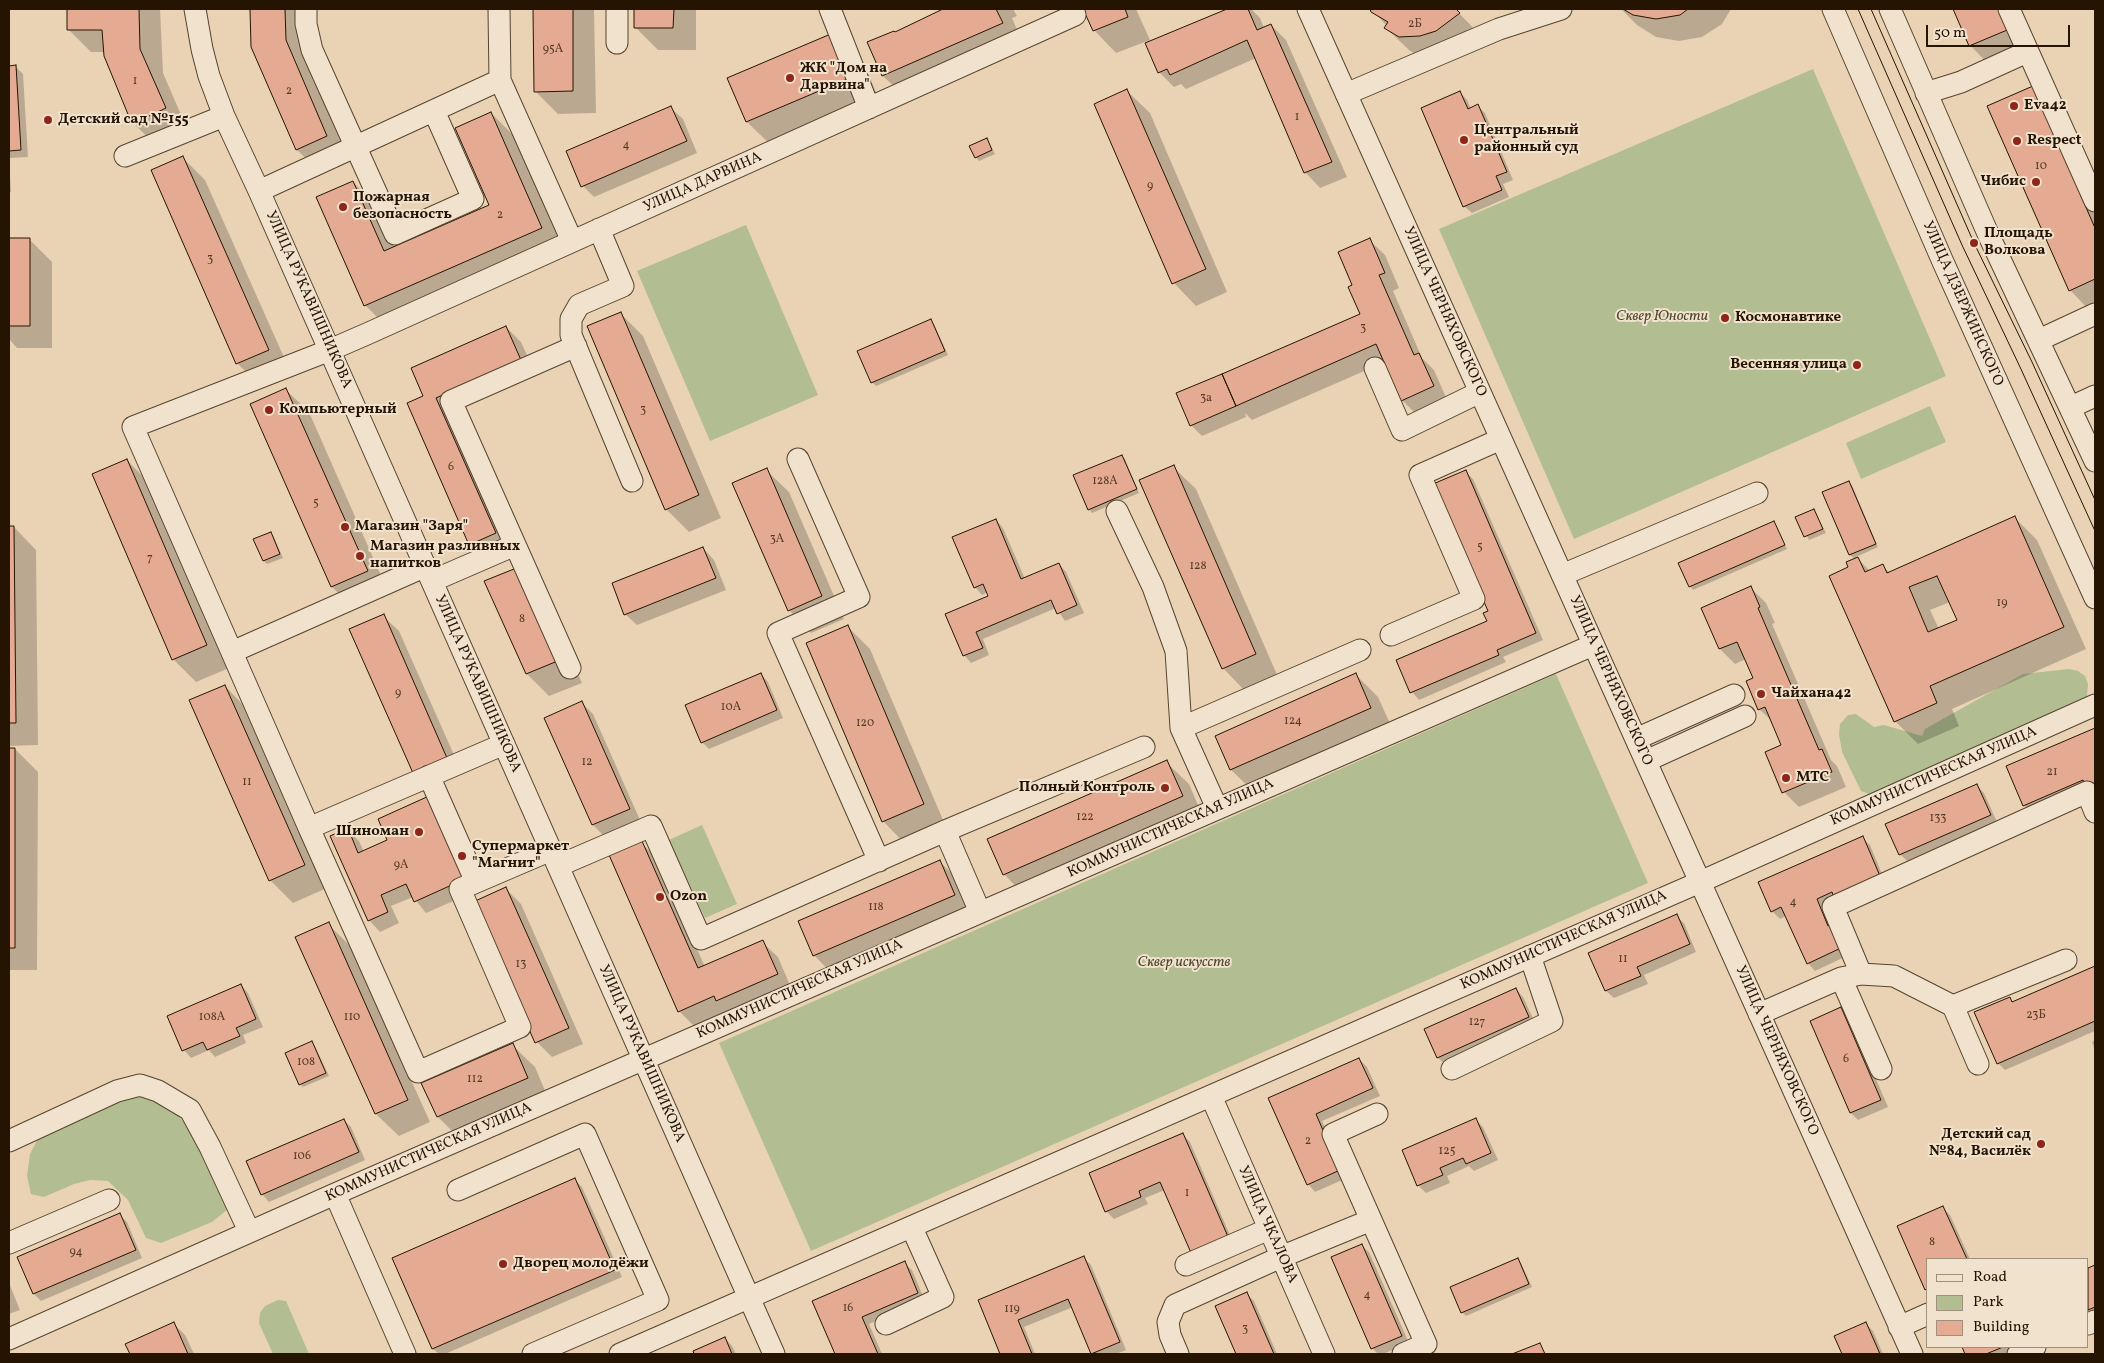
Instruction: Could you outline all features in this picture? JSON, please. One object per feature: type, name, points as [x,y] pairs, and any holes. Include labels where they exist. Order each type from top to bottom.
[{"type":"street","name":"УЛИЦА РУКАВИШНИКОВА","points":[[195,9],[209,76],[224,116],[260,191],[774,1354]]},
{"type":"street","points":[[306,9],[306,24],[312,50],[395,234],[473,199],[434,111]]},
{"type":"street","points":[[499,9],[500,80],[572,241]]},
{"type":"street","points":[[617,9],[617,43]]},
{"type":"street","points":[[830,9],[869,108]]},
{"type":"street","name":"УЛИЦА ЧЕРНЯХОВСКОГО","points":[[1308,9],[1912,1354]]},
{"type":"street","points":[[1346,94],[1499,29],[1561,9]]},
{"type":"street","name":"УЛИЦА ДЗЕРЖИНСКОГО","points":[[1833,9],[1959,298],[2095,598]]},
{"type":"street","points":[[1890,9],[1989,236],[2071,406],[2095,461]]},
{"type":"street","points":[[2009,9],[2095,201]]},
{"type":"street","name":"УЛИЦА ДАРВИНА","points":[[232,652],[133,427],[330,350],[869,108],[1074,12]]},
{"type":"street","points":[[1926,93],[1961,82],[2027,52]]},
{"type":"street","points":[[260,191],[500,80]]},
{"type":"street","points":[[125,156],[224,116]]},
{"type":"street","points":[[599,229],[623,286],[579,305],[570,319],[571,335],[632,481]]},
{"type":"street","points":[[2039,340],[2095,314]]},
{"type":"street","points":[[570,668],[451,401],[576,346]]},
{"type":"street","points":[[1375,368],[1402,430],[1480,392]]},
{"type":"street","points":[[2071,406],[2095,396]]},
{"type":"street","points":[[1391,636],[1474,599],[1420,475],[1501,439]]},
{"type":"street","points":[[798,459],[859,597],[778,633],[879,861]]},
{"type":"street","points":[[1562,575],[1757,493]]},
{"type":"street","points":[[1117,511],[1153,587],[1176,651],[1181,728],[1218,808]]},
{"type":"street","points":[[515,545],[429,574],[232,652],[418,1072],[520,1027],[460,889],[476,882],[651,826],[701,939],[945,831],[1144,747]]},
{"type":"street","name":"КОММУНИСТИЧЕСКАЯ УЛИЦА","points":[[9,1340],[335,1194],[1593,644]]},
{"type":"street","points":[[1181,728],[1360,650]]},
{"type":"street","points":[[1636,739],[1734,695]]},
{"type":"street","name":"КОММУНИСТИЧЕСКАЯ УЛИЦА","points":[[620,1354],[750,1299],[1700,882],[2095,706]]},
{"type":"street","points":[[1646,760],[1745,716]]},
{"type":"street","points":[[309,828],[504,744]]},
{"type":"street","points":[[429,776],[476,882]]},
{"type":"street","points":[[1881,1069],[1851,976],[1833,907],[2087,792],[2095,812]]},
{"type":"street","points":[[945,831],[980,912]]},
{"type":"street","points":[[1452,1069],[1552,1021],[1530,956]]},
{"type":"street","points":[[1953,1006],[2066,960]]},
{"type":"street","points":[[1759,1014],[1851,976],[1894,976],[1953,1006],[1978,1064]]},
{"type":"street","points":[[9,1141],[117,1091],[140,1085],[158,1091],[190,1110],[210,1147],[249,1232]]},
{"type":"street","name":"УЛИЦА ЧКАЛОВА","points":[[1211,1096],[1324,1354]]},
{"type":"street","points":[[1377,1114],[1333,1134],[1426,1344],[1403,1354]]},
{"type":"street","points":[[458,1190],[585,1134],[658,1300],[533,1354]]},
{"type":"street","points":[[335,1194],[405,1354]]},
{"type":"street","points":[[9,1243],[109,1200]]},
{"type":"street","points":[[1178,1354],[1170,1335],[1168,1322],[1174,1305],[1281,1256],[1371,1220]]},
{"type":"street","points":[[886,1324],[943,1297],[912,1228]]},
{"type":"street","points":[[1186,1265],[1269,1229]]},
{"type":"street","points":[[1899,1327],[1926,1315]]},
{"type":"street","points":[[2018,1354],[2033,1348]]},
{"type":"green space","name":"Сквер Юности","points":[[1813,69],[1946,376],[1574,539],[1439,229]]},
{"type":"green space","points":[[746,225],[818,395],[710,441],[637,271]]},
{"type":"green space","points":[[1930,406],[1946,442],[1861,479],[1846,443]]},
{"type":"green space","points":[[2069,669],[2078,671],[2085,676],[2088,684],[2087,696],[2082,703],[1877,794],[1861,791],[1842,752],[1839,734],[1840,724],[1848,715],[1856,714],[1874,727],[1884,725],[1922,736],[1925,729],[2023,674]]},
{"type":"green space","name":"Сквер искусств","points":[[1556,674],[1648,883],[811,1251],[719,1043]]},
{"type":"green space","points":[[702,825],[737,904],[705,918],[669,840]]},
{"type":"green space","points":[[134,1092],[152,1097],[173,1111],[192,1130],[232,1206],[212,1222],[161,1243],[146,1238],[128,1200],[108,1181],[90,1180],[74,1184],[44,1197],[31,1194],[27,1176],[30,1154],[41,1133]]},
{"type":"green space","points":[[278,1300],[286,1301],[309,1354],[273,1354],[259,1323],[260,1313],[265,1306]]},
{"type":"building","points":[[67,9],[139,9],[140,49],[166,108],[132,124],[104,56],[102,30],[67,30]]},
{"type":"building","points":[[250,9],[285,9],[286,40],[327,136],[296,150],[251,47]]},
{"type":"building","points":[[533,9],[573,9],[573,91],[534,92]]},
{"type":"building","points":[[634,9],[674,9],[673,28],[634,28]]},
{"type":"building","points":[[943,9],[996,9],[1003,23],[882,76],[867,42],[895,32]]},
{"type":"building","points":[[1083,9],[1125,9],[1128,17],[1093,31]]},
{"type":"building","points":[[1227,9],[1248,9],[1257,30],[1271,24],[1332,162],[1304,173],[1247,40],[1170,75],[1167,69],[1158,73],[1145,43]]},
{"type":"building","points":[[1370,9],[1456,9],[1460,13],[1436,31],[1420,36],[1399,37],[1384,28],[1388,22],[1371,12]]},
{"type":"building","points":[[1623,9],[1688,9],[1680,15],[1656,19],[1633,15]]},
{"type":"building","points":[[1953,9],[2003,9],[2012,28],[1969,46]]},
{"type":"building","name":"ЖК \"Дом на Дарвина\"","points":[[833,33],[852,77],[746,122],[727,78]]},
{"type":"building","points":[[16,65],[21,150],[9,151],[9,66]]},
{"type":"building","points":[[2033,86],[2095,228],[2095,279],[2069,291],[1987,106]]},
{"type":"building","points":[[1127,89],[1206,269],[1172,284],[1094,104]]},
{"type":"building","name":"Центральный районный суд","points":[[1460,91],[1468,109],[1478,104],[1507,172],[1496,176],[1502,190],[1463,207],[1421,108]]},
{"type":"building","points":[[671,106],[687,141],[581,187],[566,151]]},
{"type":"building","points":[[491,112],[542,228],[364,306],[316,197],[353,181],[384,251],[489,205],[455,128]]},
{"type":"building","points":[[987,138],[992,150],[975,158],[969,146]]},
{"type":"building","points":[[183,156],[269,350],[236,364],[151,170]]},
{"type":"building","points":[[9,238],[30,238],[30,326],[9,326]]},
{"type":"building","points":[[1370,238],[1385,273],[1379,275],[1414,355],[1419,353],[1434,386],[1401,401],[1376,344],[1236,406],[1222,374],[1360,314],[1348,287],[1352,285],[1338,252]]},
{"type":"building","points":[[621,312],[699,495],[665,510],[587,326]]},
{"type":"building","points":[[931,319],[945,351],[871,383],[857,351]]},
{"type":"building","points":[[506,326],[521,360],[436,398],[496,533],[469,545],[407,403],[423,396],[411,368]]},
{"type":"building","points":[[1222,374],[1236,406],[1190,426],[1176,393]]},
{"type":"building","points":[[286,388],[368,571],[331,587],[250,404]]},
{"type":"building","points":[[1122,455],[1137,489],[1088,510],[1073,475]]},
{"type":"building","points":[[127,459],[207,645],[172,660],[92,474]]},
{"type":"building","points":[[1174,465],[1256,654],[1222,669],[1139,480]]},
{"type":"building","points":[[767,468],[822,596],[788,611],[732,483]]},
{"type":"building","points":[[1466,470],[1536,633],[1497,650],[1499,655],[1410,693],[1396,660],[1487,621],[1483,613],[1488,611],[1433,484]]},
{"type":"building","points":[[1849,481],[1876,544],[1849,555],[1822,492]]},
{"type":"building","points":[[1814,509],[1823,529],[1804,537],[1795,517]]},
{"type":"building","points":[[2015,516],[2064,627],[1930,686],[1937,703],[1894,722],[1829,576],[1848,567],[1846,562],[1858,557],[1865,572],[1883,564],[1887,573]],"holes":[[[1937,576],[1957,620],[1928,632],[1909,587]]]},
{"type":"building","points":[[996,519],[1021,579],[1059,563],[1077,605],[1057,614],[1051,600],[976,632],[983,648],[963,656],[945,614],[988,596],[983,584],[974,588],[952,537]]},
{"type":"building","points":[[1774,521],[1785,545],[1689,587],[1678,563]]},
{"type":"building","points":[[9,526],[14,526],[16,723],[9,723]]},
{"type":"building","points":[[271,532],[280,554],[263,561],[253,539]]},
{"type":"building","points":[[703,547],[716,578],[624,615],[612,583]]},
{"type":"building","points":[[519,567],[560,660],[526,674],[484,581]]},
{"type":"building","points":[[1751,586],[1760,607],[1758,608],[1819,750],[1822,749],[1832,772],[1782,793],[1765,752],[1781,745],[1765,707],[1758,710],[1746,681],[1753,678],[1737,642],[1719,649],[1701,608]]},
{"type":"building","points":[[384,614],[447,758],[413,773],[349,629]]},
{"type":"building","points":[[848,625],[924,804],[882,822],[806,643]]},
{"type":"building","points":[[761,673],[777,710],[701,743],[685,705]]},
{"type":"building","points":[[1356,673],[1371,708],[1230,770],[1215,736]]},
{"type":"building","points":[[225,685],[305,865],[269,881],[189,700]]},
{"type":"building","points":[[582,701],[630,809],[592,825],[544,718]]},
{"type":"building","points":[[2095,728],[2095,809],[2083,780],[2023,806],[2006,766]]},
{"type":"building","points":[[9,748],[15,748],[15,948],[9,948]]},
{"type":"building","points":[[1167,760],[1183,796],[1003,875],[987,839]]},
{"type":"building","points":[[1977,784],[1991,815],[1899,855],[1885,824]]},
{"type":"building","points":[[429,796],[465,879],[414,902],[406,884],[381,895],[388,912],[368,921],[330,836],[348,828],[358,853],[387,840],[378,819]]},
{"type":"building","points":[[1863,836],[1880,876],[1834,898],[1832,892],[1817,899],[1828,926],[1833,923],[1843,947],[1807,964],[1781,907],[1771,912],[1758,882]]},
{"type":"building","points":[[642,841],[698,968],[763,940],[778,974],[716,1001],[714,996],[678,1012],[609,855]]},
{"type":"building","points":[[940,860],[955,895],[813,956],[798,921]]},
{"type":"building","points":[[506,887],[569,1028],[535,1043],[473,902]]},
{"type":"building","points":[[1677,914],[1690,944],[1637,967],[1641,976],[1605,991],[1588,953]]},
{"type":"building","points":[[329,922],[408,1100],[375,1114],[295,937]]},
{"type":"building","points":[[2095,966],[2095,1021],[1997,1064],[1974,1012],[2010,997],[2012,1002]]},
{"type":"building","points":[[241,984],[256,1019],[236,1028],[240,1036],[207,1050],[203,1042],[182,1051],[167,1016]]},
{"type":"building","points":[[1516,988],[1529,1017],[1437,1058],[1424,1029]]},
{"type":"building","points":[[1841,1007],[1881,1100],[1850,1113],[1810,1021]]},
{"type":"building","points":[[312,1041],[326,1073],[299,1085],[285,1053]]},
{"type":"building","points":[[513,1043],[528,1078],[437,1117],[421,1083]]},
{"type":"building","points":[[1359,1058],[1373,1088],[1316,1114],[1340,1170],[1307,1185],[1268,1098]]},
{"type":"building","points":[[1476,1118],[1491,1153],[1466,1164],[1463,1158],[1440,1168],[1443,1175],[1417,1186],[1402,1150]]},
{"type":"building","points":[[344,1119],[359,1152],[261,1195],[246,1161]]},
{"type":"building","points":[[1183,1133],[1229,1239],[1192,1255],[1160,1182],[1139,1191],[1141,1197],[1105,1212],[1089,1173]]},
{"type":"building","name":"Дворец молодёжи","points":[[575,1178],[615,1270],[432,1349],[392,1258]]},
{"type":"building","points":[[1943,1206],[1967,1258],[1926,1258],[1925,1290],[1897,1226]]},
{"type":"building","points":[[120,1213],[136,1250],[33,1294],[17,1257]]},
{"type":"building","points":[[1362,1244],[1402,1336],[1371,1349],[1331,1257]]},
{"type":"building","points":[[1084,1256],[1120,1342],[1091,1354],[1068,1299],[1018,1320],[1032,1354],[1000,1354],[978,1300]]},
{"type":"building","points":[[1518,1258],[1529,1284],[1461,1313],[1450,1287]]},
{"type":"building","points":[[905,1261],[918,1293],[862,1317],[878,1354],[835,1354],[812,1301]]},
{"type":"building","points":[[2095,1265],[2095,1307],[2089,1310],[2089,1268]]},
{"type":"building","points":[[1247,1292],[1274,1354],[1236,1354],[1215,1306]]},
{"type":"building","points":[[174,1322],[188,1354],[130,1354],[125,1344]]},
{"type":"building","points":[[1866,1322],[1880,1354],[1842,1354],[1834,1336]]},
{"type":"building","points":[[725,1337],[732,1354],[694,1354],[693,1351]]},
{"type":"building","points":[[1540,1343],[1545,1354],[1512,1354]]},
{"type":"building","points":[[1962,1348],[2001,1348],[1986,1354],[1965,1354]]},
{"type":"tram line","points":[[1858,9],[1962,245],[2095,531]]},
{"type":"tram line","points":[[1871,9],[1974,243],[2032,362],[2095,500]]},
{"type":"place","name":"ЖК \"Дом на Дарвина\"","points":[[790,78]]},
{"type":"place","name":"Eva42","points":[[2014,106]]},
{"type":"place","name":"Детский сад №155","points":[[48,120]]},
{"type":"place","name":"Центральный районный суд","points":[[1464,140]]},
{"type":"place","name":"Respect","points":[[2017,141]]},
{"type":"place","name":"Чибис","points":[[2036,182]]},
{"type":"place","name":"Пожарная безопасность","points":[[343,207]]},
{"type":"place","name":"Площадь Волкова","points":[[1974,243]]},
{"type":"place","name":"Космонавтике","points":[[1725,318]]},
{"type":"place","name":"Весенняя улица","points":[[1857,365]]},
{"type":"place","name":"Компьютерный","points":[[269,410]]},
{"type":"place","name":"Магазин \"Заря\"","points":[[345,527]]},
{"type":"place","name":"Магазин разливных напитков","points":[[360,556]]},
{"type":"place","name":"Чайхана42","points":[[1761,694]]},
{"type":"place","name":"МТС","points":[[1786,778]]},
{"type":"place","name":"Полный Контроль","points":[[1165,788]]},
{"type":"place","name":"Шиноман","points":[[419,832]]},
{"type":"place","name":"Супермаркет \"Магнит\"","points":[[462,856]]},
{"type":"place","name":"Ozon","points":[[660,897]]},
{"type":"place","name":"Детский сад №84, Василёк","points":[[2041,1144]]},
{"type":"place","name":"Дворец молодёжи","points":[[503,1264]]}]
